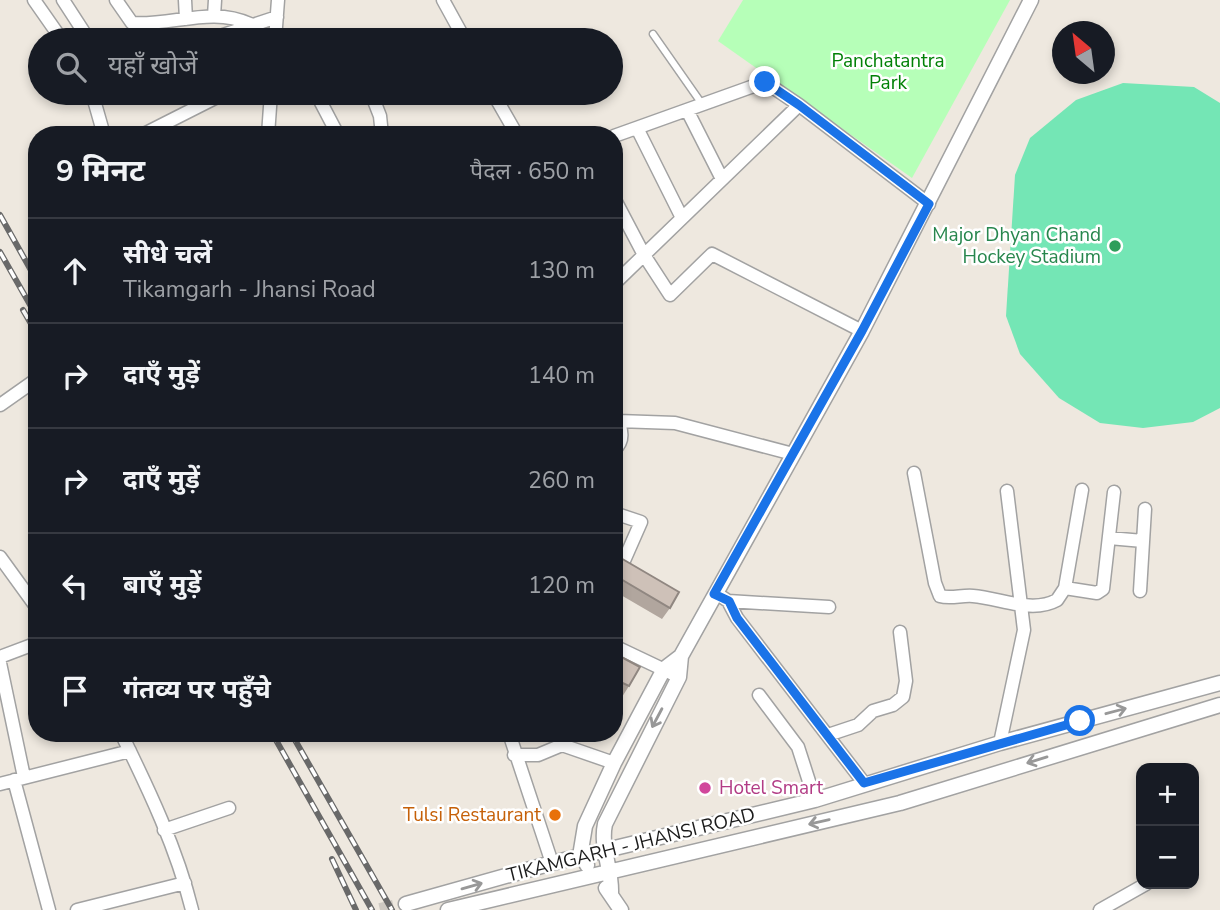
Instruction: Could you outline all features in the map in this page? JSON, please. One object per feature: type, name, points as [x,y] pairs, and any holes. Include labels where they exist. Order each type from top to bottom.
[{"type":"street","points":[[34,0],[54,28]]},
{"type":"street","points":[[64,0],[82,28]]},
{"type":"street","points":[[116,0],[132,23],[229,16],[250,24]]},
{"type":"street","points":[[185,0],[186,19]]},
{"type":"street","points":[[214,16],[215,0]]},
{"type":"street","points":[[276,28],[278,0]]},
{"type":"street","points":[[443,0],[458,28]]},
{"type":"street","points":[[621,910],[611,892],[592,876],[583,858],[581,840],[585,826],[614,763],[664,669],[681,656],[862,331],[1031,0]]},
{"type":"street","points":[[240,28],[276,18]]},
{"type":"street","points":[[623,133],[765,82],[929,204]]},
{"type":"street","points":[[97,105],[102,126]]},
{"type":"street","points":[[160,126],[201,105]]},
{"type":"street","points":[[269,126],[270,105]]},
{"type":"street","points":[[322,105],[333,126]]},
{"type":"street","points":[[376,105],[381,126]]},
{"type":"street","points":[[501,105],[512,126]]},
{"type":"street","points":[[623,275],[799,105]]},
{"type":"street","points":[[687,110],[722,179]]},
{"type":"street","points":[[637,128],[682,218]]},
{"type":"street","points":[[623,215],[644,255],[670,295],[712,254],[862,331]]},
{"type":"street","points":[[2,399],[28,384]]},
{"type":"street","points":[[623,418],[675,423],[793,454]]},
{"type":"street","points":[[914,473],[940,596],[977,596],[1022,605],[1053,603],[1065,588],[1082,491]]},
{"type":"street","points":[[1000,743],[1022,647],[1022,605],[1007,491]]},
{"type":"street","points":[[1065,588],[1097,593],[1103,589],[1114,492]]},
{"type":"street","points":[[1140,592],[1145,509]]},
{"type":"street","points":[[623,516],[642,522],[623,563]]},
{"type":"street","points":[[1109,538],[1143,541]]},
{"type":"street","points":[[0,557],[28,596]]},
{"type":"street","points":[[714,594],[729,601],[829,607]]},
{"type":"street","points":[[729,601],[737,618],[864,783]]},
{"type":"street","points":[[828,735],[858,725],[873,712],[893,705],[903,697],[906,681],[900,632]]},
{"type":"street","points":[[0,657],[28,646]]},
{"type":"street","points":[[623,650],[680,677]]},
{"type":"street","points":[[611,892],[612,871],[605,852],[603,835],[609,813],[680,677],[681,656]]},
{"type":"street","points":[[0,663],[19,779],[49,910]]},
{"type":"street","name":"TIKAMGARH - JHANSI ROAD","points":[[406,904],[552,863],[583,858],[815,800],[1000,743],[1220,683]]},
{"type":"street","points":[[759,695],[798,747],[815,800]]},
{"type":"street","name":"TIKAMGARH - JHANSI ROAD","points":[[448,910],[900,803],[1220,705]]},
{"type":"street","points":[[126,742],[185,883],[192,910]]},
{"type":"street","points":[[511,742],[552,863]]},
{"type":"street","points":[[514,755],[538,755],[562,745],[614,763]]},
{"type":"street","points":[[0,784],[130,751]]},
{"type":"street","points":[[164,830],[229,807]]},
{"type":"street","points":[[76,910],[185,883]]},
{"type":"street","points":[[1100,910],[1137,889]]},
{"type":"lane","points":[[653,34],[702,104]]},
{"type":"green space","name":"Panchatantra Park","points":[[743,0],[1010,0],[912,178],[718,41]]},
{"type":"green space","name":"Major Dhyan Chand Hockey Stadium","points":[[1123,83],[1194,87],[1220,103],[1220,408],[1193,422],[1143,428],[1100,423],[1059,398],[1020,354],[1006,316],[1015,175],[1030,138],[1076,100]]},
{"type":"building","points":[[623,559],[679,592],[670,608],[623,580]]},
{"type":"building","points":[[623,658],[640,667],[629,686],[623,683]]},
{"type":"tunnel","points":[[380,910],[406,904]]},
{"type":"railway","points":[[0,215],[28,265]]},
{"type":"railway","points":[[0,252],[28,301]]},
{"type":"railway","points":[[23,310],[28,319]]},
{"type":"railway","points":[[277,742],[372,910]]},
{"type":"railway","points":[[296,742],[392,910]]},
{"type":"railway","points":[[332,859],[356,910]]},
{"type":"place","name":"Major Dhyan Chand Hockey Stadium","points":[[1115,246]]},
{"type":"place","name":"Hotel Smart","points":[[705,788]]},
{"type":"place","name":"Tulsi Restaurant","points":[[555,815]]},
{"type":"route","points":[[765,82],[929,204],[862,331],[714,594],[729,601],[737,618],[864,783],[1080,721]]}]
